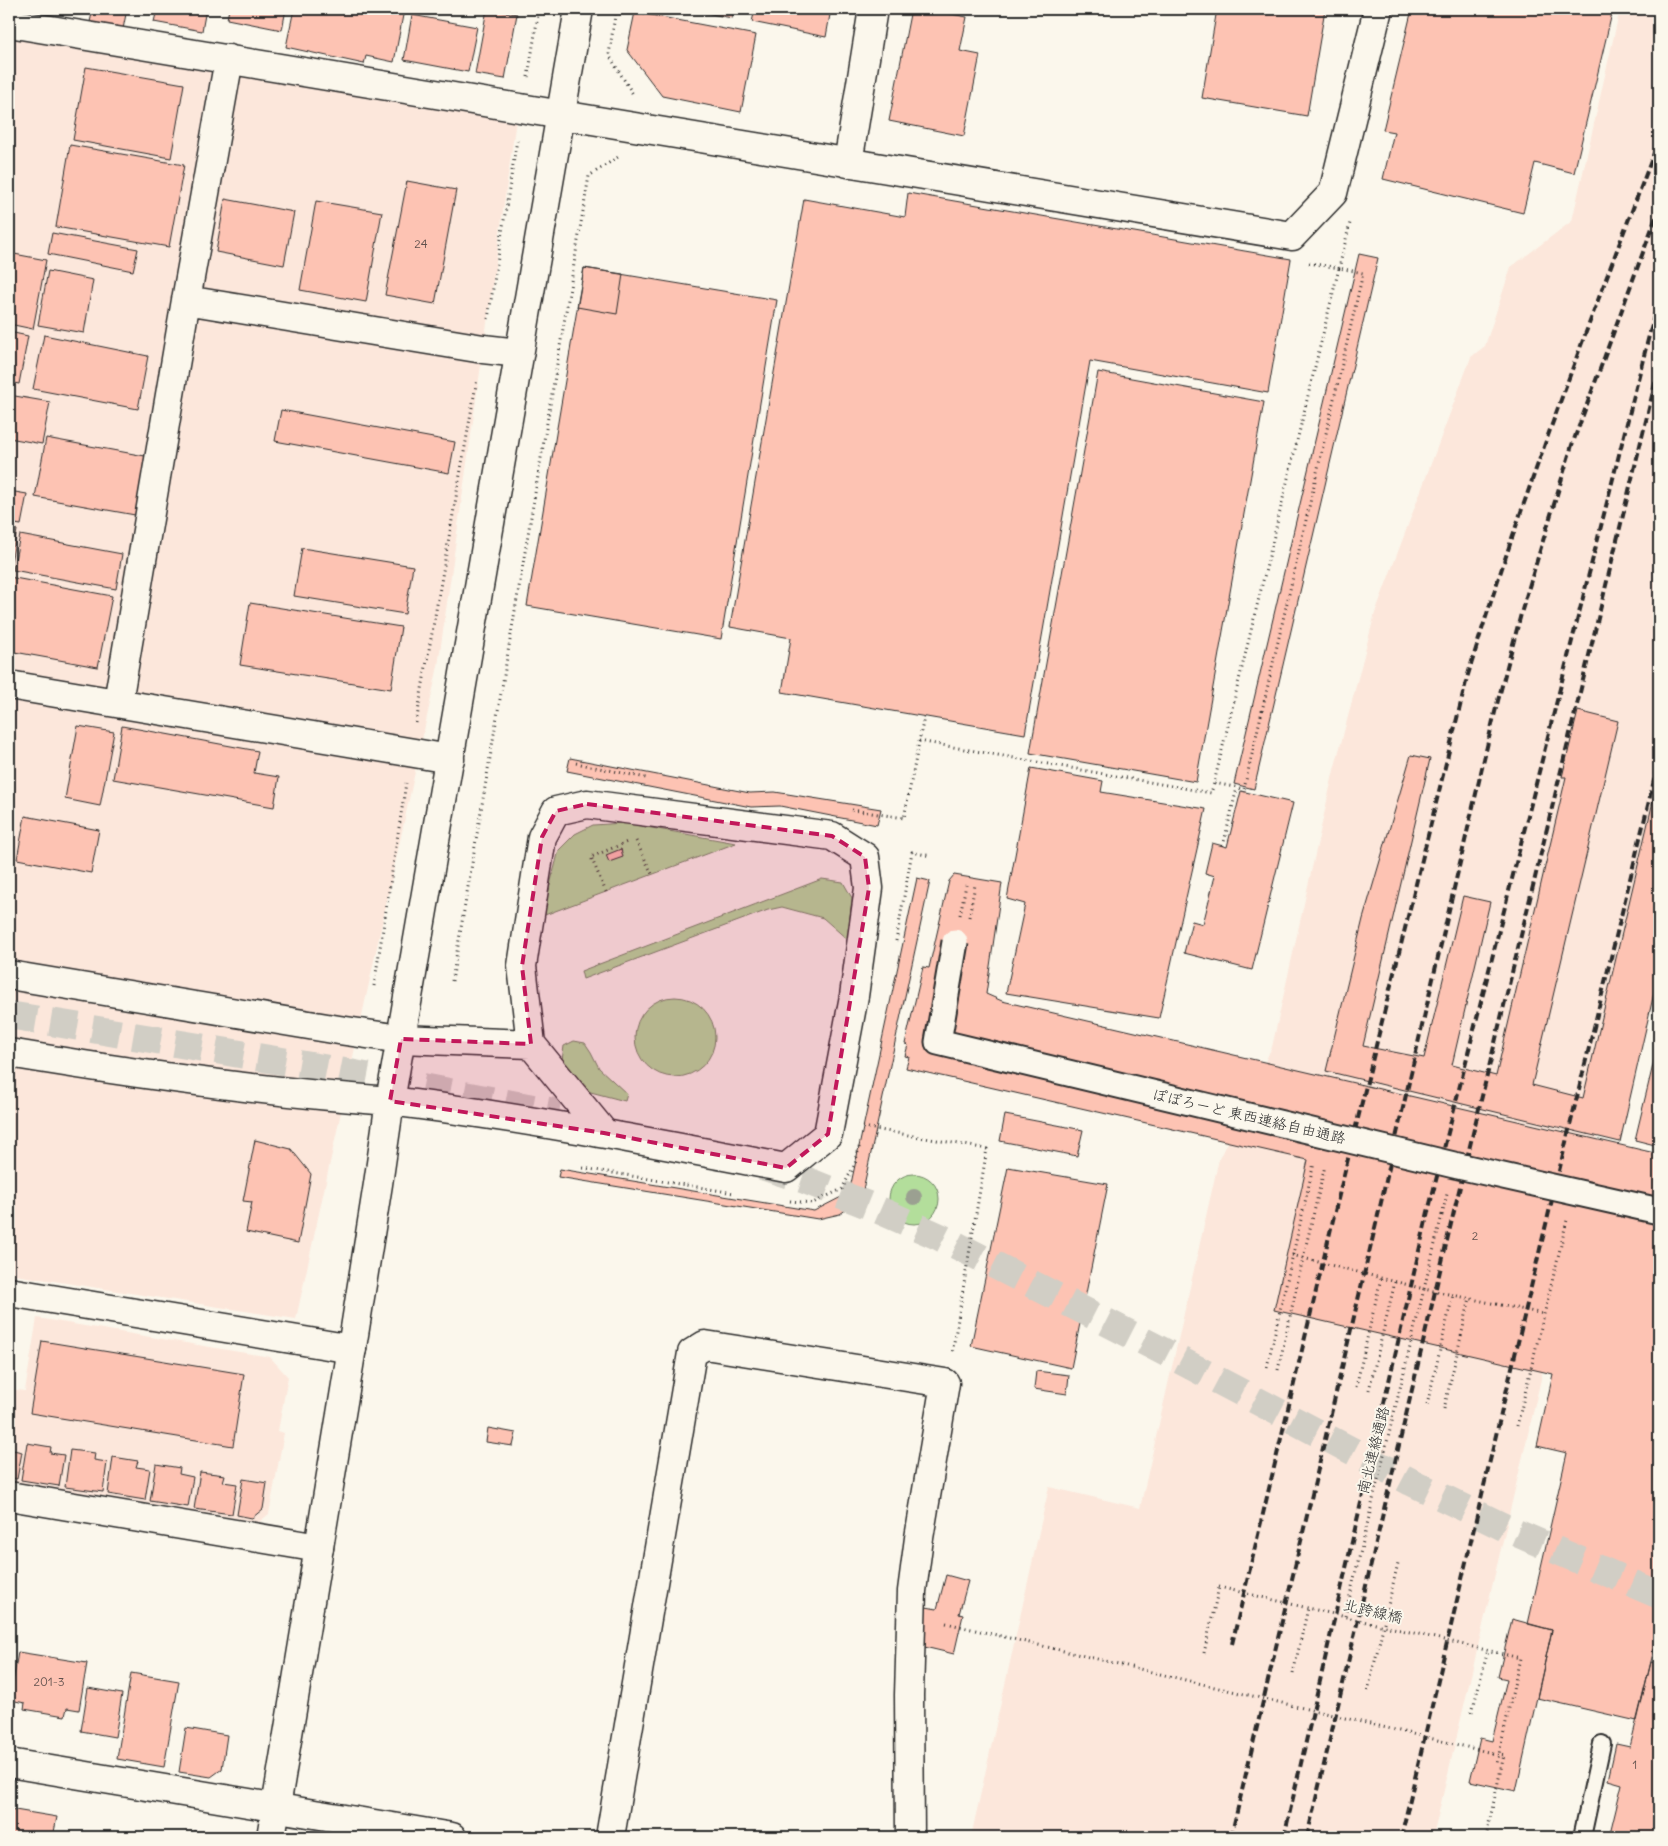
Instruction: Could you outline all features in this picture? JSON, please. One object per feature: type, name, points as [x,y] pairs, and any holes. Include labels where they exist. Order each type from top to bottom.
[{"type":"street","points":[[271,1837],[352,1349],[390,1100],[579,9]]},
{"type":"street","points":[[848,163],[873,9]]},
{"type":"street","points":[[9,23],[229,58],[1292,236],[1333,193],[1378,9]]},
{"type":"street","points":[[118,702],[229,58]]},
{"type":"street","points":[[186,300],[483,349],[519,353]]},
{"type":"street","points":[[9,685],[450,759]]},
{"type":"street","points":[[9,1053],[135,1073],[324,1096],[390,1100],[450,1108],[604,1133],[786,1168],[828,1134],[854,996],[870,888],[865,857],[832,836],[587,804],[556,812],[542,837],[522,966],[532,1044],[604,1133]]},
{"type":"street","name":"ぽぽろーど 東西連絡自由通路","points":[[955,942],[938,1042],[1454,1165],[1659,1211]]},
{"type":"street","points":[[9,975],[401,1039],[532,1044]]},
{"type":"street","points":[[9,1292],[352,1349]]},
{"type":"street","points":[[610,1837],[692,1353],[706,1345],[945,1383],[916,1557],[912,1592],[909,1695],[910,1837]]},
{"type":"street","points":[[9,1496],[319,1548]]},
{"type":"street","points":[[9,1763],[452,1837]]},
{"type":"lane","points":[[1582,1837],[1602,1744]]},
{"type":"path","points":[[374,986],[410,752],[483,349],[539,9]]},
{"type":"path","points":[[616,9],[609,55],[637,100]]},
{"type":"path","points":[[452,981],[589,176],[622,154]]},
{"type":"path","points":[[920,741],[1211,793],[1352,216]]},
{"type":"path","points":[[1214,783],[1244,789],[1362,273],[1300,261]]},
{"type":"path","points":[[904,818],[924,716]]},
{"type":"path","points":[[1223,846],[1237,788]]},
{"type":"path","points":[[606,892],[591,857],[635,839],[652,874]]},
{"type":"path","points":[[863,1127],[987,1149],[951,1359],[945,1383]]},
{"type":"path","points":[[1267,1367],[1314,1163]]},
{"type":"path","points":[[1278,1370],[1325,1166]]},
{"type":"path","name":"南北連絡通路","points":[[1345,1616],[1442,1215]]},
{"type":"path","points":[[1517,1426],[1568,1216]]},
{"type":"path","points":[[1292,1255],[1424,1289],[1544,1314]]},
{"type":"path","points":[[1356,1387],[1381,1278]]},
{"type":"path","points":[[1369,1390],[1395,1282]]},
{"type":"path","points":[[1427,1405],[1453,1295]]},
{"type":"path","points":[[1444,1409],[1470,1298]]},
{"type":"path","points":[[1368,1691],[1398,1563]]},
{"type":"path","name":"北跨線橋","points":[[1204,1652],[1219,1587],[1520,1658],[1499,1754]]},
{"type":"path","points":[[1292,1674],[1308,1608]]},
{"type":"path","points":[[946,1623],[1504,1755],[1486,1837]]},
{"type":"path","points":[[1472,1712],[1488,1650]]},
{"type":"path","points":[[1497,1763],[1499,1754]]},
{"type":"highlighted area","points":[[587,804],[832,836],[865,857],[869,888],[828,1134],[786,1168],[604,1133],[390,1101],[401,1039],[531,1044],[522,966],[542,837],[556,811]]},
{"type":"shaded area","points":[[1620,9],[1659,9],[1659,890],[1612,1078],[1433,1837],[971,1837],[1049,1487],[1140,1508],[1219,1159],[1272,1047],[1333,774],[1375,613],[1471,357],[1485,346],[1511,267],[1572,221]]},
{"type":"shaded area","points":[[9,30],[517,113],[438,666],[296,1319],[9,1274]]},
{"type":"shaded area","points":[[37,1318],[270,1357],[288,1377],[278,1431],[284,1433],[269,1514],[259,1522],[9,1481],[9,1389],[25,1391]]},
{"type":"green space","points":[[624,823],[736,843],[542,916],[559,850],[575,834],[593,825]]},
{"type":"green space","points":[[822,879],[843,882],[852,898],[848,940],[823,918],[782,907],[768,910],[583,979],[581,971]]},
{"type":"green space","points":[[675,997],[690,1000],[703,1009],[712,1022],[715,1037],[712,1052],[703,1065],[690,1074],[675,1077],[660,1074],[647,1065],[638,1052],[635,1037],[638,1022],[647,1009],[660,1000]]},
{"type":"green space","points":[[574,1041],[585,1043],[599,1068],[627,1094],[625,1101],[583,1090],[561,1067],[564,1046]]},
{"type":"green space","points":[[914,1174],[928,1178],[935,1185],[939,1199],[935,1213],[928,1220],[914,1224],[900,1220],[893,1213],[889,1199],[893,1185],[900,1178]]},
{"type":"building","points":[[93,9],[127,9],[123,29],[90,22]]},
{"type":"building","points":[[157,9],[206,9],[202,31],[154,22]]},
{"type":"building","points":[[229,9],[286,9],[282,30],[227,19]]},
{"type":"building","points":[[294,9],[404,10],[394,62],[366,56],[364,64],[286,47]]},
{"type":"building","points":[[487,9],[517,14],[505,79],[475,74]]},
{"type":"building","points":[[684,9],[734,9],[732,18]]},
{"type":"building","points":[[755,9],[831,9],[826,37],[752,22]]},
{"type":"building","points":[[911,9],[925,9],[967,17],[960,51],[980,55],[964,136],[889,121]]},
{"type":"building","points":[[1217,9],[1325,9],[1307,116],[1202,98]]},
{"type":"building","points":[[1412,9],[1613,9],[1574,173],[1535,163],[1523,213],[1383,179],[1394,132],[1383,130]]},
{"type":"building","points":[[635,12],[756,35],[741,112],[662,96],[627,50]]},
{"type":"building","points":[[412,15],[477,27],[468,72],[404,60]]},
{"type":"building","points":[[86,67],[184,84],[171,158],[73,140]]},
{"type":"building","points":[[70,145],[184,165],[169,247],[56,227]]},
{"type":"building","points":[[407,181],[456,190],[435,304],[385,295]]},
{"type":"building","points":[[908,193],[1291,259],[1268,393],[1090,361],[1025,734],[782,692],[791,638],[730,627],[804,199],[905,217]]},
{"type":"building","points":[[225,199],[294,212],[284,265],[216,252]]},
{"type":"building","points":[[316,201],[382,212],[366,302],[300,290]]},
{"type":"building","points":[[52,233],[138,249],[133,271],[48,254]]},
{"type":"building","points":[[9,253],[46,260],[33,329],[9,324]]},
{"type":"building","points":[[1359,254],[1378,258],[1254,789],[1234,784]]},
{"type":"building","points":[[584,268],[777,300],[721,639],[527,606]]},
{"type":"building","points":[[584,268],[623,274],[617,314],[577,307]]},
{"type":"building","points":[[48,271],[93,280],[84,333],[38,325]]},
{"type":"building","points":[[9,332],[28,336],[19,384],[9,382]]},
{"type":"building","points":[[44,335],[148,356],[138,409],[33,389]]},
{"type":"building","points":[[1098,372],[1264,402],[1196,782],[1030,753]]},
{"type":"building","points":[[9,395],[50,402],[42,444],[9,438]]},
{"type":"building","points":[[281,410],[455,442],[449,473],[275,441]]},
{"type":"building","points":[[46,438],[145,456],[135,515],[35,497]]},
{"type":"building","points":[[9,491],[27,494],[21,525],[9,523]]},
{"type":"building","points":[[9,528],[17,530],[10,568],[9,568]]},
{"type":"building","points":[[20,535],[122,554],[116,589],[13,570]]},
{"type":"building","points":[[302,548],[413,566],[405,614],[294,596]]},
{"type":"building","points":[[9,577],[112,596],[98,667],[9,651]]},
{"type":"building","points":[[250,603],[401,627],[391,689],[240,665]]},
{"type":"building","points":[[1578,711],[1618,721],[1532,1085],[1583,1098],[1659,776],[1659,971],[1620,1142],[1326,1071],[1363,919],[1411,755],[1430,759],[1363,1046],[1424,1058],[1463,896],[1490,902],[1452,1065],[1496,1076],[1566,777],[1562,777]]},
{"type":"building","points":[[78,726],[114,732],[100,806],[65,799]]},
{"type":"building","points":[[122,726],[258,751],[254,773],[279,777],[274,807],[113,779]]},
{"type":"building","points":[[570,758],[750,793],[775,792],[881,809],[877,825],[780,806],[751,807],[567,771]]},
{"type":"building","points":[[1031,768],[1103,781],[1101,792],[1206,809],[1159,1018],[1006,993],[1025,904],[1007,899]]},
{"type":"building","points":[[1241,791],[1293,803],[1252,970],[1184,953],[1192,921],[1203,924],[1215,876],[1205,873],[1212,843],[1227,847]]},
{"type":"building","points":[[25,816],[99,830],[91,873],[17,859]]},
{"type":"building","points":[[621,849],[623,857],[609,862],[606,855]]},
{"type":"building","points":[[954,875],[1002,883],[986,994],[1002,1001],[1659,1154],[1659,1650],[1654,1649],[1637,1721],[1537,1698],[1552,1630],[1528,1624],[1567,1453],[1537,1446],[1553,1374],[1274,1310],[1308,1160],[906,1068],[909,1057],[905,1056],[908,1045],[905,1044],[923,967],[929,968],[949,881]]},
{"type":"building","points":[[917,878],[930,881],[861,1199],[840,1214],[818,1219],[558,1177],[560,1169],[814,1211],[849,1193]]},
{"type":"building","points":[[1659,1040],[1659,1146],[1635,1140]]},
{"type":"building","points":[[1005,1115],[1083,1130],[1077,1156],[1000,1141]]},
{"type":"building","points":[[255,1140],[291,1149],[311,1174],[298,1243],[246,1232],[252,1202],[243,1201]]},
{"type":"building","points":[[1008,1167],[1108,1184],[1071,1368],[971,1346]]},
{"type":"building","points":[[42,1341],[244,1374],[233,1446],[30,1413]]},
{"type":"building","points":[[1036,1371],[1069,1375],[1067,1394],[1034,1389]]},
{"type":"building","points":[[488,1428],[516,1433],[513,1446],[486,1442]]},
{"type":"building","points":[[27,1443],[51,1447],[50,1453],[64,1455],[59,1486],[21,1480]]},
{"type":"building","points":[[9,1449],[22,1452],[17,1479],[9,1477]]},
{"type":"building","points":[[70,1450],[95,1453],[94,1460],[107,1462],[103,1492],[65,1487]]},
{"type":"building","points":[[113,1457],[138,1461],[136,1467],[150,1469],[145,1500],[108,1494]]},
{"type":"building","points":[[156,1464],[180,1468],[179,1474],[193,1477],[188,1507],[150,1501]]},
{"type":"building","points":[[200,1472],[225,1475],[223,1482],[237,1484],[232,1514],[194,1509]]},
{"type":"building","points":[[243,1479],[267,1483],[263,1509],[252,1518],[237,1515]]},
{"type":"building","points":[[946,1575],[968,1581],[959,1614],[963,1615],[954,1654],[916,1645],[926,1607],[937,1609]]},
{"type":"building","points":[[1512,1619],[1552,1630],[1516,1791],[1470,1781],[1480,1738],[1492,1741],[1507,1679],[1498,1677]]},
{"type":"building","points":[[18,1652],[87,1663],[79,1710],[67,1708],[65,1716],[24,1709],[25,1703],[10,1700]]},
{"type":"building","points":[[1651,1662],[1659,1664],[1659,1837],[1609,1837],[1622,1784],[1608,1780],[1616,1744],[1630,1747]]},
{"type":"building","points":[[131,1673],[179,1681],[164,1767],[117,1759]]},
{"type":"building","points":[[88,1688],[122,1694],[115,1737],[81,1731]]},
{"type":"building","points":[[186,1728],[227,1735],[222,1769],[211,1777],[179,1772]]},
{"type":"building","points":[[9,1809],[57,1817],[53,1837],[9,1837]]},
{"type":"building","points":[[194,1831],[215,1834],[214,1837],[193,1837]]},
{"type":"building","points":[[146,1833],[172,1837],[145,1837]]},
{"type":"tunnel","points":[[9,1015],[323,1068],[559,1113]]},
{"type":"tunnel","points":[[762,1166],[805,1180],[940,1237],[1153,1346],[1411,1482],[1512,1531],[1659,1595]]},
{"type":"railway","points":[[1232,1644],[1337,1203],[1467,678],[1534,475],[1659,140]]},
{"type":"railway","points":[[1231,1837],[1495,712],[1522,610],[1572,445],[1659,209]]},
{"type":"railway","points":[[1284,1837],[1428,1212],[1659,296]]},
{"type":"railway","points":[[1307,1837],[1449,1232],[1659,367]]},
{"type":"railway","points":[[1401,1837],[1540,1249],[1659,760]]}]
